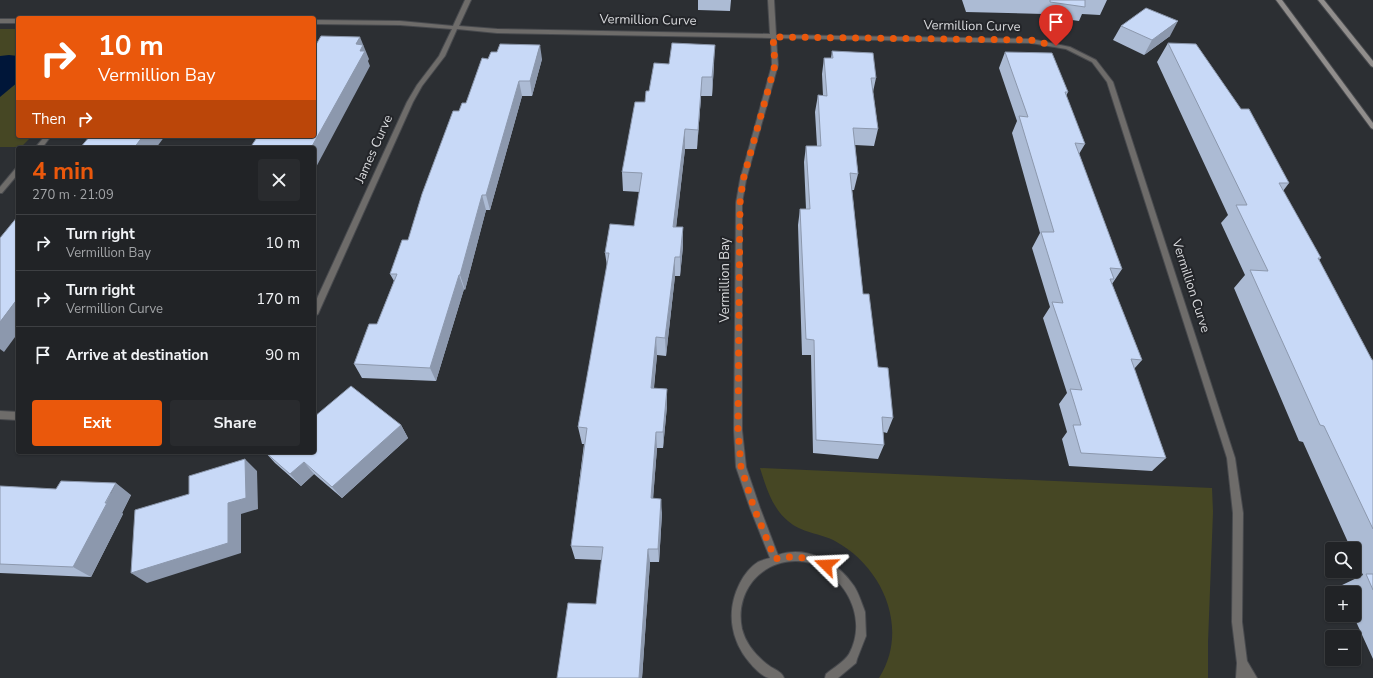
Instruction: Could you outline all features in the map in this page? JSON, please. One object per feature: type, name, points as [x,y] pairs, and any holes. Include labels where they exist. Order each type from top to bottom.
[{"type":"street","name":"James Curve","points":[[316,310],[410,102],[419,86],[442,56],[468,0]]},
{"type":"street","name":"Vermillion Bay","points":[[771,0],[775,65],[743,180],[740,203],[738,430],[741,467],[754,508],[775,559]]},
{"type":"street","points":[[1278,0],[1373,127]]},
{"type":"street","points":[[1321,0],[1373,65]]},
{"type":"street","points":[[0,21],[16,22]]},
{"type":"street","name":"Vermillion Curve","points":[[316,22],[400,23],[497,31],[773,37],[1031,40],[1068,48],[1094,61],[1110,82],[1231,458],[1238,513],[1237,622],[1242,663],[1241,678]]},
{"type":"street","points":[[40,146],[46,138]]},
{"type":"street","points":[[0,191],[16,172]]},
{"type":"street","points":[[0,415],[16,416]]},
{"type":"street","points":[[778,678],[766,671],[749,654],[741,639],[737,624],[736,608],[740,593],[747,580],[756,569],[775,559],[788,556],[801,556],[814,559],[826,565],[842,578],[854,594],[860,608],[862,623],[861,638],[856,652],[848,664],[838,674],[830,678]]},
{"type":"street","name":"Vermillion Curve","points":[[1242,663],[1252,678]]},
{"type":"green space","points":[[0,29],[16,29],[16,138],[30,138],[22,146],[0,147]]},
{"type":"green space","points":[[760,468],[1212,488],[1213,512],[1208,678],[879,678],[888,659],[892,640],[891,620],[887,601],[878,583],[866,566],[852,552],[829,538],[793,525],[782,516],[770,497]]},
{"type":"water","points":[[0,56],[16,56],[16,84],[0,97]]},
{"type":"building","points":[[1050,0],[1085,0],[1085,7],[1050,2]]},
{"type":"building","points":[[1146,8],[1178,21],[1152,40],[1121,26]]},
{"type":"building","points":[[321,36],[360,37],[356,44],[363,45],[360,51],[365,51],[312,146],[251,146],[257,138],[316,138],[316,45]]},
{"type":"building","points":[[672,43],[715,45],[712,77],[702,77],[698,130],[685,129],[673,227],[683,227],[680,257],[675,257],[665,338],[656,337],[651,388],[667,389],[663,432],[656,432],[651,498],[661,499],[658,549],[648,549],[639,678],[557,678],[568,603],[596,604],[603,547],[571,546],[587,428],[578,427],[609,253],[605,253],[610,224],[634,226],[642,173],[622,172],[635,102],[645,102],[646,91],[649,91],[654,63],[669,64]]},
{"type":"building","points":[[1168,43],[1196,44],[1241,109],[1249,109],[1289,183],[1279,183],[1321,258],[1318,258],[1373,360],[1373,529],[1324,426],[1320,425],[1250,270],[1268,271],[1236,205],[1247,205]]},
{"type":"building","points":[[500,44],[540,45],[530,81],[519,81],[486,195],[482,195],[460,275],[430,368],[354,364],[369,324],[377,324],[397,274],[390,274],[402,240],[408,240],[422,194],[453,111],[459,111],[462,103],[466,103],[482,58],[488,59],[491,52],[497,52]]},
{"type":"building","points":[[832,51],[873,53],[876,78],[871,78],[878,129],[853,128],[858,174],[850,173],[863,294],[869,294],[878,367],[888,368],[893,418],[882,417],[884,445],[816,440],[814,340],[806,339],[800,209],[810,209],[806,146],[821,146],[818,95],[827,96],[824,58],[833,58]]},
{"type":"building","points":[[1005,52],[1052,53],[1068,92],[1065,92],[1085,144],[1075,143],[1122,269],[1110,268],[1114,279],[1110,279],[1142,360],[1131,359],[1166,458],[1081,453],[1073,425],[1081,425],[1070,389],[1082,390],[1052,302],[1063,303],[1041,232],[1054,232],[1019,116],[1028,117]]},
{"type":"building","points":[[88,138],[142,138],[136,146],[82,146]]},
{"type":"building","points":[[16,218],[16,301],[0,322],[0,238]]},
{"type":"building","points":[[351,386],[401,425],[332,487],[304,462],[290,474],[267,454],[316,454],[316,415]]},
{"type":"building","points":[[245,459],[246,498],[228,503],[228,543],[131,573],[135,510],[189,494],[189,476]]},
{"type":"building","points":[[61,481],[116,483],[73,567],[0,564],[0,486],[56,489]]},
{"type":"building","points":[[1366,574],[1373,574],[1373,590]]},
{"type":"route","points":[[826,565],[814,559],[801,556],[788,556],[775,559],[754,508],[741,467],[738,430],[740,203],[743,180],[775,65],[773,37],[1031,40],[1056,46]]}]
